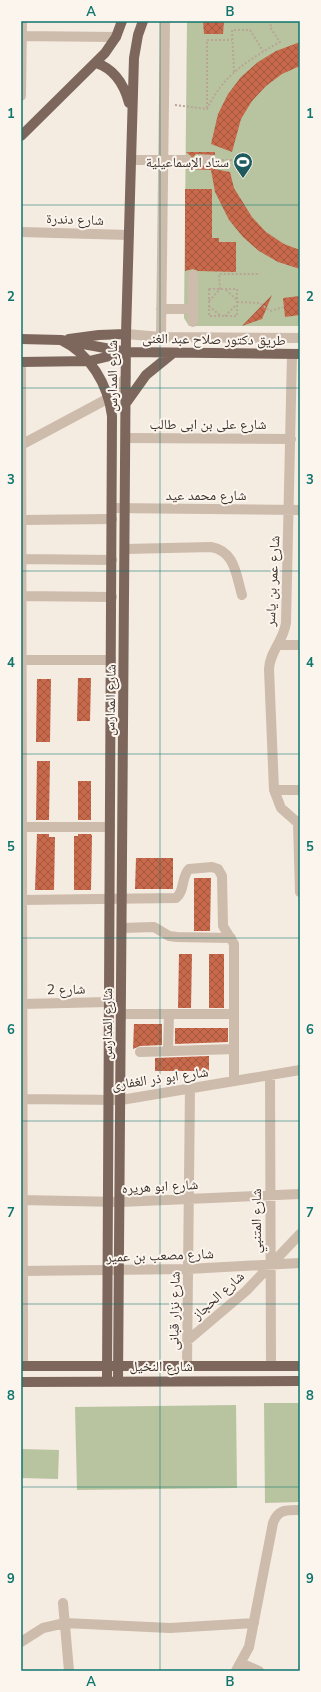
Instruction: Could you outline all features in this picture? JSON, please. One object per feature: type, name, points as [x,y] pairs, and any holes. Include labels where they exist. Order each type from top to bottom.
[{"type":"main road","points":[[21,136],[96,63],[116,37],[122,21]]},
{"type":"main road","name":"شارع المدارس","points":[[118,1380],[126,549],[126,334],[134,58],[138,35],[144,21]]},
{"type":"main road","points":[[96,63],[109,69],[120,80],[127,95],[132,117]]},
{"type":"main road","points":[[61,340],[100,335],[126,334]]},
{"type":"main road","name":"طريق دكتور صلاح عبد الغنى","points":[[21,339],[61,340],[127,352],[296,354]]},
{"type":"main road","name":"شارع المدارس","points":[[61,340],[76,348],[89,361],[109,398],[112,416],[107,1380]]},
{"type":"main road","name":"طريق دكتور صلاح عبد الغنى","points":[[21,362],[89,361],[127,352]]},
{"type":"main road","points":[[126,402],[146,375],[173,353]]},
{"type":"main road","name":"شارع النخيل","points":[[22,1366],[300,1366]]},
{"type":"main road","name":"شارع النخيل","points":[[21,1382],[107,1380],[300,1381]]},
{"type":"street","points":[[21,96],[22,21]]},
{"type":"street","points":[[161,337],[165,21]]},
{"type":"street","points":[[21,36],[116,37]]},
{"type":"street","points":[[131,160],[186,160]]},
{"type":"street","points":[[199,160],[213,160]]},
{"type":"street","name":"شارع دندرة","points":[[21,232],[129,235]]},
{"type":"street","points":[[193,275],[193,322]]},
{"type":"street","points":[[161,309],[193,309]]},
{"type":"street","points":[[126,334],[161,337],[300,338]]},
{"type":"street","name":"شارع عمر بن ياسر","points":[[296,354],[291,439],[286,623],[279,645],[271,656],[269,669],[274,790],[281,808],[298,822],[300,892]]},
{"type":"street","points":[[21,362],[22,1366]]},
{"type":"street","points":[[21,445],[109,398],[126,377]]},
{"type":"street","name":"شارع على بن ابى طالب","points":[[126,438],[291,439]]},
{"type":"street","name":"شارع محمد عيد","points":[[112,508],[300,510]]},
{"type":"street","points":[[21,520],[112,519]]},
{"type":"street","points":[[126,549],[211,547],[221,550],[232,562],[242,595]]},
{"type":"street","points":[[21,556],[112,560]]},
{"type":"street","points":[[22,596],[112,597]]},
{"type":"street","points":[[279,645],[300,646]]},
{"type":"street","points":[[22,660],[111,660]]},
{"type":"street","points":[[274,790],[300,790]]},
{"type":"street","points":[[21,827],[110,828]]},
{"type":"street","points":[[22,897],[110,900],[176,898],[180,894],[185,875],[189,869],[215,867],[220,871],[222,876],[223,926],[232,938],[234,944],[234,1081]]},
{"type":"street","points":[[122,928],[154,927],[177,937],[232,938]]},
{"type":"street","name":"شارع 2","points":[[22,1004],[109,1002]]},
{"type":"street","points":[[122,1014],[233,1014]]},
{"type":"street","points":[[168,1051],[169,1014]]},
{"type":"street","points":[[140,1052],[234,1049]]},
{"type":"street","name":"شارع ابو ذر الغفارى","points":[[22,1099],[121,1100],[300,1070]]},
{"type":"street","name":"شارع المتنبي","points":[[270,1075],[271,1366]]},
{"type":"street","name":"شارع نزار قبانى","points":[[187,1366],[190,1088]]},
{"type":"street","name":"شارع ابو هريره","points":[[22,1200],[120,1202],[270,1194],[300,1194]]},
{"type":"street","name":"شارع الحجاز","points":[[187,1341],[246,1291],[300,1234]]},
{"type":"street","name":"شارع مصعب بن عمير","points":[[22,1271],[119,1271],[300,1263]]},
{"type":"street","points":[[258,1671],[239,1667],[249,1647],[273,1523],[276,1515],[283,1510],[300,1510]]},
{"type":"street","points":[[63,1603],[69,1671]]},
{"type":"street","points":[[21,1642],[43,1628],[65,1623],[170,1628],[254,1623]]},
{"type":"path","points":[[207,109],[218,90],[234,72],[243,64],[280,42],[270,27],[272,21]]},
{"type":"path","points":[[234,72],[232,30],[250,30],[263,52]]},
{"type":"path","points":[[207,109],[207,40],[232,40]]},
{"type":"path","points":[[164,104],[207,109]]},
{"type":"path","points":[[213,160],[250,160]]},
{"type":"path","points":[[209,300],[220,289],[219,274],[260,274]]},
{"type":"path","points":[[209,289],[220,289],[237,289],[236,316],[209,316],[209,289]]},
{"type":"path","points":[[225,289],[237,302],[260,303],[270,311],[284,307]]},
{"type":"path","points":[[225,316],[237,302]]},
{"type":"path","points":[[209,306],[222,316]]},
{"type":"green space","name":"ستاد الإسماعيلية","points":[[187,21],[300,21],[300,326],[189,326],[184,318]]},
{"type":"green space","points":[[264,1403],[300,1403],[300,1502],[265,1503]]},
{"type":"green space","points":[[236,1405],[237,1488],[77,1490],[75,1407]]},
{"type":"green space","points":[[21,1449],[59,1450],[58,1479],[21,1478]]},
{"type":"building","points":[[203,21],[224,21],[223,34],[204,34]]},
{"type":"building","points":[[300,42],[300,66],[282,74],[266,86],[252,101],[241,119],[232,152],[211,144],[218,114],[228,94],[241,77],[258,62],[276,51]]},
{"type":"building","points":[[186,152],[215,152],[215,155],[196,154],[193,157],[193,163],[199,166],[215,165],[214,169],[230,172],[234,188],[252,217],[266,232],[284,244],[300,250],[300,269],[278,262],[259,251],[243,237],[229,220],[215,192],[211,170],[186,169],[186,166],[190,165],[192,160],[191,156]]},
{"type":"building","points":[[185,189],[212,189],[212,238],[219,238],[219,242],[236,242],[236,272],[198,271],[193,269],[185,271]]},
{"type":"building","points":[[272,295],[262,319],[242,326]]},
{"type":"building","points":[[300,296],[300,315],[285,317],[283,298]]},
{"type":"building","points":[[78,678],[91,678],[90,721],[77,721]]},
{"type":"building","points":[[37,679],[51,679],[50,742],[36,742]]},
{"type":"building","points":[[37,761],[50,761],[49,820],[36,820]]},
{"type":"building","points":[[78,781],[91,781],[91,820],[78,820]]},
{"type":"building","points":[[37,834],[49,834],[49,837],[55,837],[54,890],[35,890]]},
{"type":"building","points":[[78,834],[91,834],[92,836],[91,890],[74,890],[74,836],[78,836]]},
{"type":"building","points":[[136,858],[173,858],[173,889],[135,889]]},
{"type":"building","points":[[194,878],[211,878],[210,931],[194,931]]},
{"type":"building","points":[[179,954],[192,954],[191,1008],[178,1008]]},
{"type":"building","points":[[209,954],[224,954],[224,1008],[209,1008]]},
{"type":"building","points":[[134,1024],[162,1024],[162,1045],[140,1046],[133,1049]]},
{"type":"building","points":[[175,1028],[228,1028],[228,1042],[175,1044]]},
{"type":"building","points":[[209,1056],[209,1071],[155,1071],[155,1058]]},
{"type":"place","name":"ستاد الإسماعيلية","points":[[243,179]]}]
